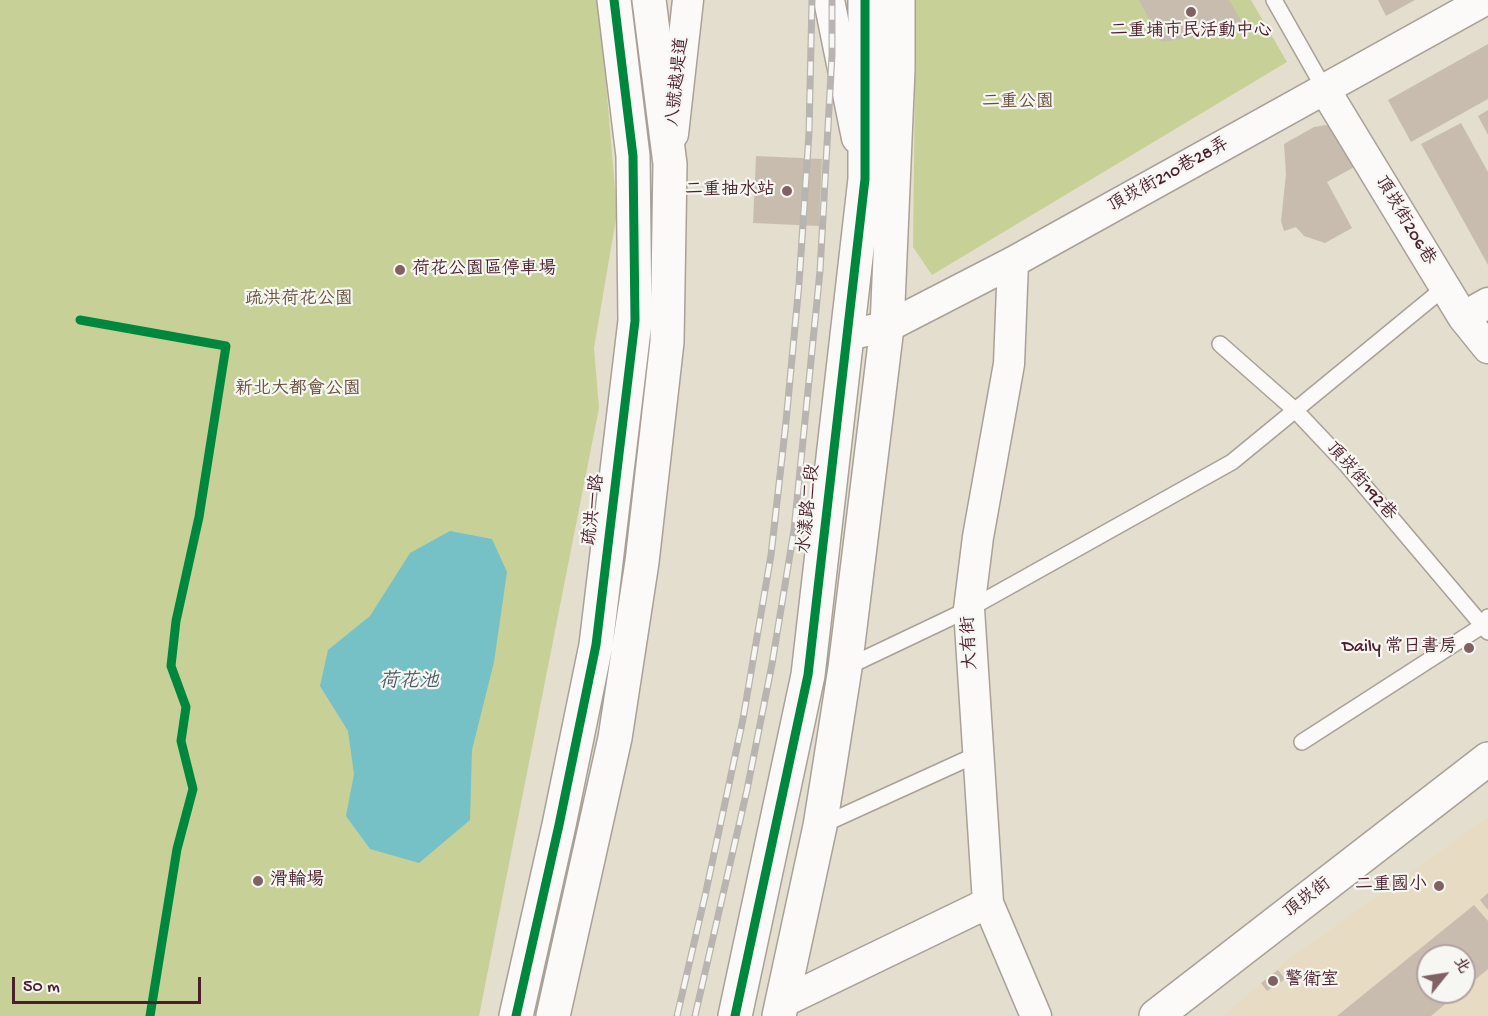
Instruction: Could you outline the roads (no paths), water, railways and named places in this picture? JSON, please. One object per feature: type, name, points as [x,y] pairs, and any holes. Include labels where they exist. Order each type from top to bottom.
[{"type":"street","name":"疏洪一路","points":[[516,1016],[557,836],[596,645],[635,321],[633,156],[614,0]]},
{"type":"street","points":[[553,1016],[615,738],[642,561],[667,342],[670,164],[649,0]]},
{"type":"street","name":"八號越堤道","points":[[670,164],[688,0]]},
{"type":"street","points":[[829,0],[865,179]]},
{"type":"street","name":"水漾路二段","points":[[735,1016],[808,675],[865,179],[865,0]]},
{"type":"street","points":[[780,1010],[820,826],[845,668],[887,327],[898,69],[898,0]]},
{"type":"street","name":"頂崁街210巷28弄","points":[[846,335],[887,327],[1013,262],[1485,0]]},
{"type":"street","name":"頂崁街206巷","points":[[1325,90],[1444,288],[1475,310],[1488,348]]},
{"type":"street","name":"大有街","points":[[1013,262],[1009,364],[978,537],[969,609],[988,903],[1036,1016]]},
{"type":"street","name":"頂崁街","points":[[1156,1016],[1488,759]]},
{"type":"street","points":[[780,1010],[988,903]]},
{"type":"lane","points":[[1274,0],[1325,90]]},
{"type":"lane","points":[[845,668],[969,609],[1232,462],[1444,288]]},
{"type":"lane","name":"頂崁街192巷","points":[[1220,344],[1296,411],[1345,463],[1486,625]]},
{"type":"lane","points":[[1302,742],[1486,625]]},
{"type":"lane","points":[[820,826],[978,754]]},
{"type":"water","name":"荷花池","points":[[450,531],[492,539],[507,572],[494,662],[472,750],[470,820],[419,863],[370,849],[346,816],[354,774],[348,731],[320,686],[328,650],[370,616],[410,553]]},
{"type":"railway","points":[[677,1016],[743,719],[771,555],[799,284],[809,133],[812,0]]},
{"type":"railway","points":[[695,1016],[747,790],[772,664],[794,530],[820,271],[832,55],[832,0]]},
{"type":"place","name":"二重埔市民活動中心","points":[[1191,12]]},
{"type":"place","name":"二重抽水站","points":[[787,191]]},
{"type":"place","name":"荷花公園區停車場","points":[[400,270]]},
{"type":"place","name":"Daily 常日書房","points":[[1469,648]]},
{"type":"place","name":"滑輪場","points":[[258,881]]},
{"type":"place","name":"二重國小","points":[[1439,886]]},
{"type":"place","name":"警衛室","points":[[1273,981]]},
{"type":"park label","name":"二重公園","points":[[1018,103]]},
{"type":"park label","name":"疏洪荷花公園","points":[[299,300]]},
{"type":"park label","name":"新北大都會公園","points":[[298,390]]}]
